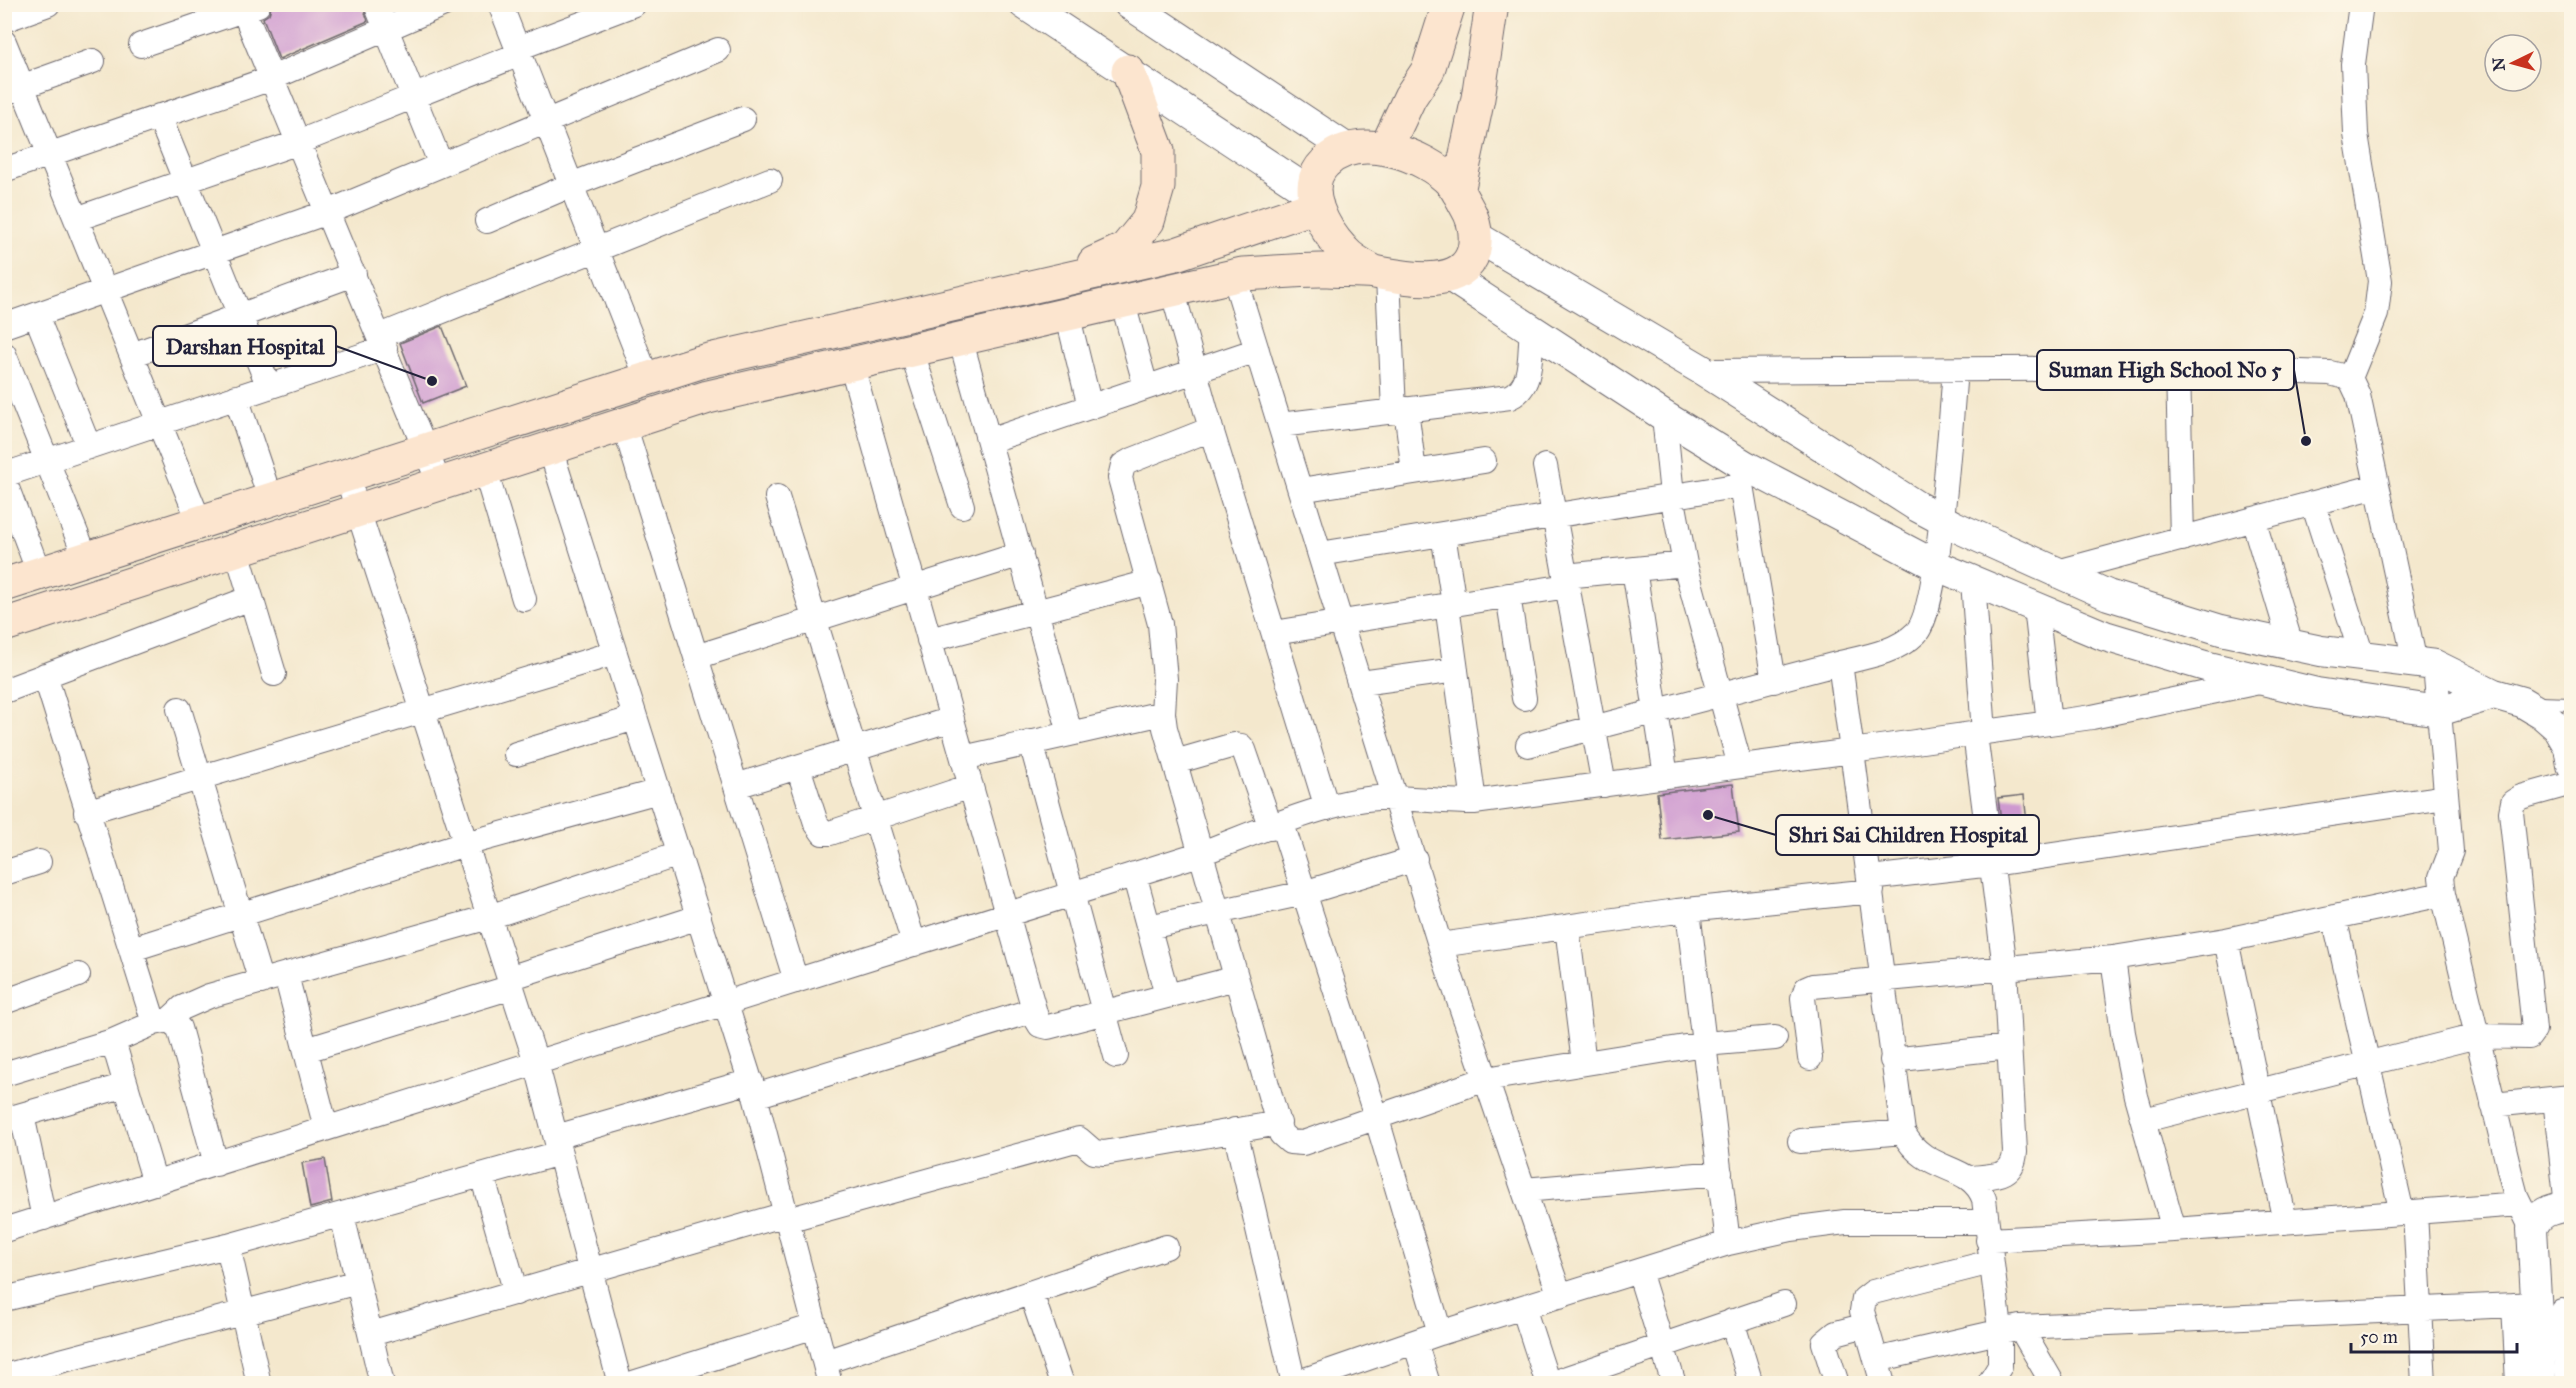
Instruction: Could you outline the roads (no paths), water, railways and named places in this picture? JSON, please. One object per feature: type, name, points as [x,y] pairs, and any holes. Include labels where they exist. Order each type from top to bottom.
[{"type":"main road","points":[[1386,148],[1410,98],[1428,70],[1449,4]]},
{"type":"main road","points":[[1458,192],[1478,99],[1492,4]]},
{"type":"main road","points":[[1048,283],[1125,249],[1148,221],[1158,187],[1158,151],[1128,71]]},
{"type":"main road","points":[[4,625],[708,397],[1234,276],[1317,270],[1381,274],[1422,280],[1448,275],[1466,265],[1473,253],[1477,237],[1470,211],[1452,183],[1426,162],[1386,148],[1349,150],[1324,163],[1317,173],[1315,200],[1323,223],[1345,253],[1381,274]]},
{"type":"main road","points":[[4,585],[346,473],[700,362],[1176,254],[1315,200]]},
{"type":"street","points":[[4,20],[48,4]]},
{"type":"street","points":[[376,4],[441,165]]},
{"type":"street","points":[[4,170],[272,78],[444,4]]},
{"type":"street","points":[[500,4],[647,378]]},
{"type":"street","points":[[76,219],[186,183],[299,142],[414,97],[634,4]]},
{"type":"street","points":[[1024,4],[1128,71],[1315,200]]},
{"type":"street","points":[[1129,4],[1349,150]]},
{"type":"street","points":[[2361,4],[2353,64],[2356,134],[2380,281],[2376,314],[2350,378],[2358,395],[2377,486],[2439,711],[2451,851],[2441,877],[2443,894],[2493,1105],[2526,1216],[2543,1312],[2568,1383]]},
{"type":"street","points":[[141,45],[248,7],[272,78],[440,485]]},
{"type":"street","points":[[4,42],[14,90],[50,154],[199,521]]},
{"type":"street","points":[[4,326],[328,212],[718,50]]},
{"type":"street","points":[[14,90],[93,61]]},
{"type":"street","points":[[159,116],[269,387]]},
{"type":"street","points":[[487,221],[572,185],[743,119]]},
{"type":"street","points":[[4,475],[269,387],[382,342],[596,249],[770,180]]},
{"type":"street","points":[[1477,237],[1704,371],[1942,520],[2108,596],[2221,630],[2292,645],[2425,664],[2493,694],[2522,702],[2558,728],[2571,754]]},
{"type":"street","points":[[132,355],[354,274]]},
{"type":"street","points":[[1381,274],[1400,410],[1414,472]]},
{"type":"street","points":[[1448,275],[1664,416],[1743,475],[1935,565],[2095,632],[2205,666],[2317,693],[2439,711],[2493,694]]},
{"type":"street","points":[[1234,276],[1440,945],[1560,1296]]},
{"type":"street","points":[[1172,289],[1211,429],[1327,808]]},
{"type":"street","points":[[1122,300],[1146,387]]},
{"type":"street","points":[[1067,313],[1090,406]]},
{"type":"street","points":[[36,315],[89,447]]},
{"type":"street","points":[[1280,425],[1510,397],[1521,392],[1526,383],[1532,330]]},
{"type":"street","points":[[960,338],[1070,733]]},
{"type":"street","points":[[911,349],[962,506]]},
{"type":"street","points":[[989,441],[1257,350]]},
{"type":"street","points":[[4,354],[86,558]]},
{"type":"street","points":[[851,363],[1040,1025],[1048,1027],[1236,978]]},
{"type":"street","points":[[1704,371],[2178,368],[2330,373],[2350,378]]},
{"type":"street","points":[[2178,368],[2182,538]]},
{"type":"street","points":[[1528,745],[1840,663],[1897,646],[1918,632],[1927,610],[1942,520],[1955,370]]},
{"type":"street","points":[[236,397],[270,498]]},
{"type":"street","points":[[1664,416],[1672,495],[1685,564],[1740,766]]},
{"type":"street","points":[[624,424],[796,981]]},
{"type":"street","points":[[1211,429],[1130,461],[1120,470],[1150,582],[1164,653],[1163,713],[1199,854],[1281,1134],[1290,1142],[1303,1143],[1486,1079],[1704,1044],[1776,1038]]},
{"type":"street","points":[[550,448],[753,1089],[827,1373],[1031,1293],[1166,1247]]},
{"type":"street","points":[[1300,490],[1484,461]]},
{"type":"street","points":[[1545,466],[1604,785]]},
{"type":"street","points":[[485,470],[524,599]]},
{"type":"street","points":[[346,473],[536,1062],[620,1383]]},
{"type":"street","points":[[1320,554],[1672,495],[1743,475]]},
{"type":"street","points":[[1743,475],[1773,681]]},
{"type":"street","points":[[4,480],[39,573]]},
{"type":"street","points":[[2057,572],[2377,486]]},
{"type":"street","points":[[777,496],[914,944]]},
{"type":"street","points":[[2313,503],[2362,656]]},
{"type":"street","points":[[2253,519],[2292,645]]},
{"type":"street","points":[[1443,534],[1456,670],[1474,802]]},
{"type":"street","points":[[237,551],[274,674]]},
{"type":"street","points":[[696,657],[914,585],[1021,554]]},
{"type":"street","points":[[1274,633],[1508,596],[1566,581],[1634,569],[1685,564]]},
{"type":"street","points":[[1634,569],[1666,776]]},
{"type":"street","points":[[1840,663],[1903,1132],[1917,1152],[1931,1162],[1972,1178],[2000,1174],[2014,1164],[2009,1047],[2005,968],[1992,864],[1980,733],[1973,580]]},
{"type":"street","points":[[930,640],[1150,582]]},
{"type":"street","points":[[1508,596],[1524,698]]},
{"type":"street","points":[[2095,632],[2108,596]]},
{"type":"street","points":[[4,691],[252,597]]},
{"type":"street","points":[[2036,607],[2049,723]]},
{"type":"street","points":[[86,812],[615,653]]},
{"type":"street","points":[[1361,683],[1456,670]]},
{"type":"street","points":[[45,675],[86,812],[132,949],[162,1022],[179,1028],[216,1164]]},
{"type":"street","points":[[4,1230],[1199,854],[1327,808],[1359,801],[1396,799],[1438,798],[1474,802],[1852,752],[2092,717],[2266,681]]},
{"type":"street","points":[[179,709],[261,982]]},
{"type":"street","points":[[963,758],[1163,713]]},
{"type":"street","points":[[516,754],[636,718]]},
{"type":"street","points":[[736,786],[952,718]]},
{"type":"street","points":[[1031,742],[1116,1056]]},
{"type":"street","points":[[1175,762],[1234,745],[1241,746],[1244,750],[1304,893],[1376,1116],[1440,1333]]},
{"type":"street","points":[[798,767],[816,823],[823,833],[971,786]]},
{"type":"street","points":[[2144,1120],[2477,1036],[2529,1037],[2534,1030],[2511,812],[2513,802],[2522,797],[2571,783]]},
{"type":"street","points":[[132,949],[465,844],[659,791]]},
{"type":"street","points":[[1440,945],[1871,884],[2446,796]]},
{"type":"street","points":[[4,1074],[113,1041],[162,1022],[196,1000],[489,917],[679,854]]},
{"type":"street","points":[[1149,927],[1304,893],[1414,859]]},
{"type":"street","points":[[4,873],[39,862]]},
{"type":"street","points":[[1134,874],[1167,995]]},
{"type":"street","points":[[1809,1058],[1803,998],[1806,989],[1813,986],[2114,958],[2226,940],[2443,894]]},
{"type":"street","points":[[1688,910],[1728,1243]]},
{"type":"street","points":[[306,1050],[510,983],[699,917]]},
{"type":"street","points":[[2334,917],[2367,1063],[2409,1212],[2421,1309],[2424,1383]]},
{"type":"street","points":[[1567,927],[1584,1063]]},
{"type":"street","points":[[2226,940],[2285,1221]]},
{"type":"street","points":[[2114,958],[2123,1033],[2174,1230]]},
{"type":"street","points":[[4,1002],[78,975]]},
{"type":"street","points":[[286,975],[327,1128]]},
{"type":"street","points":[[4,1299],[228,1246],[342,1215],[482,1175],[558,1145],[1034,1010]]},
{"type":"street","points":[[113,1041],[155,1183]]},
{"type":"street","points":[[1892,1060],[2009,1047]]},
{"type":"street","points":[[44,1218],[13,1117],[126,1085]]},
{"type":"street","points":[[1235,1130],[1294,1383],[1440,1333],[1728,1243],[1791,1228],[1845,1222],[1988,1241],[2174,1230],[2409,1212],[2537,1217],[2545,1211],[2569,1205],[2563,1098],[2493,1105]]},
{"type":"street","points":[[371,1334],[787,1217],[1079,1139],[1094,1152],[1104,1153],[1279,1124]]},
{"type":"street","points":[[1800,1142],[1903,1132]]},
{"type":"street","points":[[1524,1190],[1720,1173]]},
{"type":"street","points":[[482,1175],[516,1293]]},
{"type":"street","points":[[1972,1178],[1980,1188],[1984,1199],[1988,1241],[2010,1328],[2053,1383]]},
{"type":"street","points":[[342,1215],[382,1383]]},
{"type":"street","points":[[1883,1383],[1862,1311],[1864,1299],[1873,1292],[1988,1241]]},
{"type":"street","points":[[228,1246],[244,1314],[254,1382]]},
{"type":"street","points":[[1639,1271],[1674,1383]]},
{"type":"street","points":[[4,1376],[358,1282]]},
{"type":"street","points":[[1031,1293],[1062,1383]]},
{"type":"street","points":[[1523,1307],[1548,1383],[1784,1304]]},
{"type":"street","points":[[1876,1360],[2010,1328],[2421,1309],[2543,1312]]},
{"type":"street","points":[[2518,1383],[2543,1312]]},
{"type":"street","points":[[2541,1383],[2543,1312]]},
{"type":"street","points":[[1732,1321],[1751,1383]]},
{"type":"street","points":[[1838,1383],[1824,1342],[1836,1333],[1866,1325]]},
{"type":"street","points":[[630,1383],[815,1326]]},
{"type":"street","points":[[1989,1383],[2000,1366],[2010,1328]]},
{"type":"street","points":[[1415,1342],[1428,1383]]},
{"type":"lane","points":[[2522,702],[2571,704]]},
{"type":"place","name":"Darshan Hospital","points":[[432,381]]},
{"type":"place","name":"Suman High School No 5","points":[[2306,441]]},
{"type":"place","name":"Shri Sai Children Hospital","points":[[1708,815]]}]
